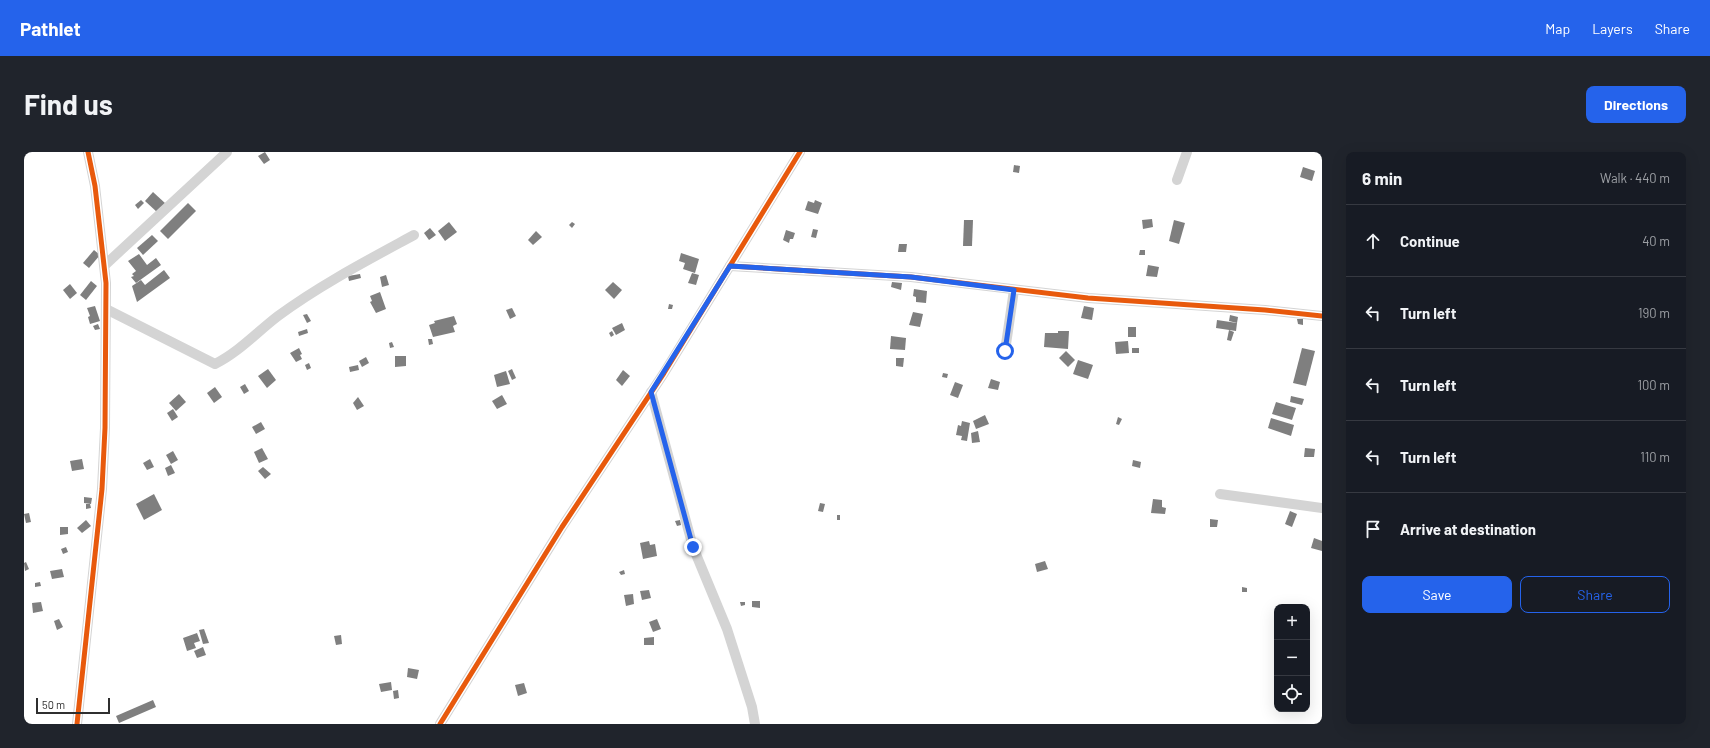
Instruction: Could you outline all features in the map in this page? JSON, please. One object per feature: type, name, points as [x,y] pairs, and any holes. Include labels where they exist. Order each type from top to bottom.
[{"type":"street","points":[[77,724],[102,489],[105,428],[105,265],[95,186],[88,152]]},
{"type":"street","points":[[105,265],[226,152]]},
{"type":"street","points":[[440,724],[562,527],[651,392],[800,152]]},
{"type":"street","points":[[1177,180],[1187,152]]},
{"type":"street","points":[[106,309],[215,364],[229,357],[277,317],[318,290],[414,235]]},
{"type":"street","points":[[730,266],[911,277],[1088,298],[1265,310],[1322,316]]},
{"type":"street","points":[[1005,351],[1014,290]]},
{"type":"street","points":[[651,392],[693,547],[728,629],[752,707],[755,724]]},
{"type":"street","points":[[1220,494],[1322,508]]},
{"type":"building","points":[[265,152],[270,160],[264,164],[258,156]]},
{"type":"building","points":[[1014,165],[1020,166],[1019,173],[1013,172]]},
{"type":"building","points":[[1303,167],[1315,171],[1312,181],[1300,177]]},
{"type":"building","points":[[153,192],[166,204],[158,213],[145,201]]},
{"type":"building","points":[[141,200],[144,203],[138,209],[135,205]]},
{"type":"building","points":[[815,200],[822,203],[818,214],[805,210],[808,201],[814,203]]},
{"type":"building","points":[[188,203],[196,211],[168,239],[160,231]]},
{"type":"building","points":[[1152,219],[1153,227],[1143,229],[1142,220]]},
{"type":"building","points":[[964,220],[973,220],[972,246],[963,246]]},
{"type":"building","points":[[1174,220],[1185,223],[1179,244],[1169,241]]},
{"type":"building","points":[[449,222],[457,232],[445,241],[438,231]]},
{"type":"building","points":[[572,222],[575,224],[572,228],[569,225]]},
{"type":"building","points":[[430,228],[436,235],[429,240],[424,233]]},
{"type":"building","points":[[813,229],[818,230],[816,238],[811,237]]},
{"type":"building","points":[[786,230],[795,233],[793,239],[790,239],[789,243],[783,240]]},
{"type":"building","points":[[536,231],[542,237],[533,245],[528,240]]},
{"type":"building","points":[[152,235],[158,241],[143,255],[137,248]]},
{"type":"building","points":[[899,244],[907,244],[906,252],[898,252]]},
{"type":"building","points":[[94,250],[100,255],[89,268],[83,263]]},
{"type":"building","points":[[1140,250],[1145,250],[1145,255],[1139,255]]},
{"type":"building","points":[[681,253],[699,259],[695,273],[683,269],[685,263],[679,261]]},
{"type":"building","points":[[139,254],[147,265],[156,258],[161,265],[136,283],[131,277],[134,276],[132,274],[136,271],[128,261]]},
{"type":"building","points":[[1148,265],[1159,267],[1157,277],[1146,276]]},
{"type":"building","points":[[164,270],[170,278],[137,302],[132,286],[141,280],[145,285]]},
{"type":"building","points":[[692,273],[699,275],[696,285],[688,283]]},
{"type":"building","points":[[360,274],[361,278],[349,281],[348,276]]},
{"type":"building","points":[[386,275],[389,285],[382,287],[380,277]]},
{"type":"building","points":[[91,281],[97,286],[86,300],[80,295]]},
{"type":"building","points":[[613,282],[622,290],[614,299],[605,290]]},
{"type":"building","points":[[892,282],[902,283],[901,290],[891,287]]},
{"type":"building","points":[[70,284],[77,293],[70,299],[63,290]]},
{"type":"building","points":[[914,289],[927,291],[926,303],[916,302],[916,297],[913,296]]},
{"type":"building","points":[[380,292],[386,309],[376,313],[370,302],[372,301],[370,296]]},
{"type":"building","points":[[669,304],[673,305],[672,309],[668,309]]},
{"type":"building","points":[[95,306],[100,321],[90,324],[88,317],[90,316],[87,308]]},
{"type":"building","points":[[1084,306],[1094,308],[1092,320],[1081,318]]},
{"type":"building","points":[[512,308],[516,316],[510,319],[506,310]]},
{"type":"building","points":[[913,312],[923,314],[920,327],[909,325]]},
{"type":"building","points":[[307,314],[311,321],[307,323],[303,315]]},
{"type":"building","points":[[1230,315],[1238,317],[1237,323],[1229,321]]},
{"type":"building","points":[[454,316],[457,324],[453,326],[455,332],[433,337],[429,325],[435,323],[434,321]]},
{"type":"building","points":[[1297,319],[1303,319],[1303,325],[1298,324]]},
{"type":"building","points":[[1217,320],[1237,323],[1236,331],[1216,328]]},
{"type":"building","points":[[622,323],[625,330],[616,335],[612,328]]},
{"type":"building","points":[[98,324],[100,329],[95,330],[93,326]]},
{"type":"building","points":[[1128,327],[1136,327],[1136,337],[1128,337]]},
{"type":"building","points":[[307,329],[308,333],[299,336],[298,332]]},
{"type":"building","points":[[1229,330],[1234,332],[1231,341],[1227,340]]},
{"type":"building","points":[[612,331],[614,335],[611,337],[609,333]]},
{"type":"building","points":[[1058,331],[1069,331],[1068,349],[1044,347],[1045,333],[1058,333]]},
{"type":"building","points":[[891,336],[906,338],[905,350],[890,349]]},
{"type":"building","points":[[428,339],[432,339],[433,344],[429,345]]},
{"type":"building","points":[[1128,341],[1129,353],[1116,354],[1115,342]]},
{"type":"building","points":[[392,342],[394,347],[390,348],[389,343]]},
{"type":"building","points":[[299,348],[302,354],[300,355],[302,359],[296,362],[290,353]]},
{"type":"building","points":[[1132,348],[1139,348],[1139,353],[1132,353]]},
{"type":"building","points":[[1302,348],[1315,351],[1306,386],[1293,383]]},
{"type":"building","points":[[1066,351],[1075,360],[1068,367],[1059,358]]},
{"type":"building","points":[[395,356],[406,356],[406,366],[395,367]]},
{"type":"building","points":[[366,357],[369,363],[362,367],[359,361]]},
{"type":"building","points":[[896,358],[904,358],[903,367],[896,366]]},
{"type":"building","points":[[1078,360],[1093,365],[1088,379],[1073,374]]},
{"type":"building","points":[[309,363],[311,368],[307,370],[305,365]]},
{"type":"building","points":[[358,365],[359,370],[350,372],[349,367]]},
{"type":"building","points":[[268,369],[276,380],[267,388],[258,376]]},
{"type":"building","points":[[512,369],[516,378],[512,380],[508,371]]},
{"type":"building","points":[[623,370],[630,376],[622,386],[616,380]]},
{"type":"building","points":[[506,371],[510,384],[497,387],[494,375]]},
{"type":"building","points":[[943,373],[948,374],[947,378],[942,377]]},
{"type":"building","points":[[991,379],[1000,382],[998,390],[988,388]]},
{"type":"building","points":[[955,382],[963,385],[958,398],[950,395]]},
{"type":"building","points":[[245,384],[249,391],[244,394],[240,387]]},
{"type":"building","points":[[215,387],[222,397],[214,403],[207,393]]},
{"type":"building","points":[[179,394],[186,402],[176,411],[169,403]]},
{"type":"building","points":[[502,395],[507,404],[497,409],[492,401]]},
{"type":"building","points":[[1291,396],[1304,399],[1302,405],[1290,402]]},
{"type":"building","points":[[358,397],[364,406],[357,410],[353,403]]},
{"type":"building","points":[[1276,402],[1296,408],[1292,420],[1272,414]]},
{"type":"building","points":[[173,409],[178,417],[172,421],[167,413]]},
{"type":"building","points":[[985,415],[989,424],[976,429],[973,421]]},
{"type":"building","points":[[1118,417],[1122,419],[1119,425],[1116,424]]},
{"type":"building","points":[[1271,418],[1294,425],[1291,436],[1268,428]]},
{"type":"building","points":[[962,421],[970,423],[967,441],[961,440],[962,436],[956,435],[958,425],[961,426]]},
{"type":"building","points":[[261,422],[265,429],[256,434],[252,427]]},
{"type":"building","points":[[978,431],[980,442],[972,443],[971,433]]},
{"type":"building","points":[[262,448],[268,459],[259,463],[254,452]]},
{"type":"building","points":[[1305,448],[1315,449],[1314,457],[1304,457]]},
{"type":"building","points":[[173,451],[178,460],[171,464],[166,455]]},
{"type":"building","points":[[82,459],[84,469],[72,471],[70,461]]},
{"type":"building","points":[[150,459],[154,467],[147,470],[143,463]]},
{"type":"building","points":[[1133,460],[1141,462],[1140,468],[1132,466]]},
{"type":"building","points":[[171,465],[175,473],[168,476],[165,468]]},
{"type":"building","points":[[263,467],[271,474],[265,479],[258,471]]},
{"type":"building","points":[[154,494],[162,510],[144,520],[136,504]]},
{"type":"building","points":[[84,497],[92,498],[91,504],[84,503]]},
{"type":"building","points":[[1153,499],[1162,500],[1162,507],[1166,508],[1165,514],[1151,513]]},
{"type":"building","points":[[820,503],[825,504],[823,512],[818,511]]},
{"type":"building","points":[[86,504],[90,504],[91,508],[86,509]]},
{"type":"building","points":[[1290,511],[1297,514],[1292,527],[1285,524]]},
{"type":"building","points":[[29,513],[31,522],[26,523],[24,514]]},
{"type":"building","points":[[837,515],[840,515],[840,520],[837,520]]},
{"type":"building","points":[[1210,519],[1218,520],[1217,527],[1210,527]]},
{"type":"building","points":[[86,520],[91,526],[82,533],[77,528]]},
{"type":"building","points":[[680,520],[681,525],[677,526],[675,521]]},
{"type":"building","points":[[60,527],[68,527],[68,534],[60,535]]},
{"type":"building","points":[[1314,538],[1322,541],[1322,551],[1311,548]]},
{"type":"building","points":[[649,541],[650,545],[655,544],[657,556],[643,559],[640,543]]},
{"type":"building","points":[[66,547],[68,552],[63,554],[61,549]]},
{"type":"building","points":[[1045,561],[1048,569],[1037,572],[1035,564]]},
{"type":"building","points":[[26,562],[29,569],[25,571],[24,563]]},
{"type":"building","points":[[62,569],[64,577],[52,579],[50,571]]},
{"type":"building","points":[[624,570],[625,574],[621,575],[619,572]]},
{"type":"building","points":[[40,582],[41,586],[35,587],[35,583]]},
{"type":"building","points":[[1242,587],[1247,588],[1247,592],[1242,592]]},
{"type":"building","points":[[649,590],[651,598],[642,600],[640,591]]},
{"type":"building","points":[[633,594],[634,604],[626,606],[624,595]]},
{"type":"building","points":[[752,601],[760,601],[760,608],[752,607]]},
{"type":"building","points":[[41,602],[43,611],[33,613],[32,603]]},
{"type":"building","points":[[740,602],[745,602],[745,605],[741,606]]},
{"type":"building","points":[[59,619],[63,627],[57,630],[54,621]]},
{"type":"building","points":[[657,619],[661,629],[653,632],[649,622]]},
{"type":"building","points":[[204,629],[209,643],[203,644],[199,630]]},
{"type":"building","points":[[197,633],[200,641],[194,643],[196,648],[187,651],[183,638]]},
{"type":"building","points":[[341,635],[342,644],[336,645],[334,636]]},
{"type":"building","points":[[654,637],[654,645],[644,645],[644,638]]},
{"type":"building","points":[[203,647],[206,655],[197,658],[194,651]]},
{"type":"building","points":[[408,668],[419,670],[417,679],[407,677]]},
{"type":"building","points":[[391,682],[392,690],[381,692],[379,684]]},
{"type":"building","points":[[524,683],[527,693],[518,696],[515,685]]},
{"type":"building","points":[[398,690],[399,698],[394,699],[393,691]]},
{"type":"building","points":[[153,700],[156,707],[119,723],[116,716]]},
{"type":"cycle path","points":[[77,724],[102,489],[105,428],[106,283],[95,186],[88,152]]},
{"type":"cycle path","points":[[440,724],[562,527],[664,373],[800,152]]},
{"type":"cycle path","points":[[730,266],[911,277],[1088,298],[1265,310],[1322,316]]},
{"type":"route","points":[[693,547],[651,392],[730,266],[911,277],[1014,290],[1005,351]]}]
